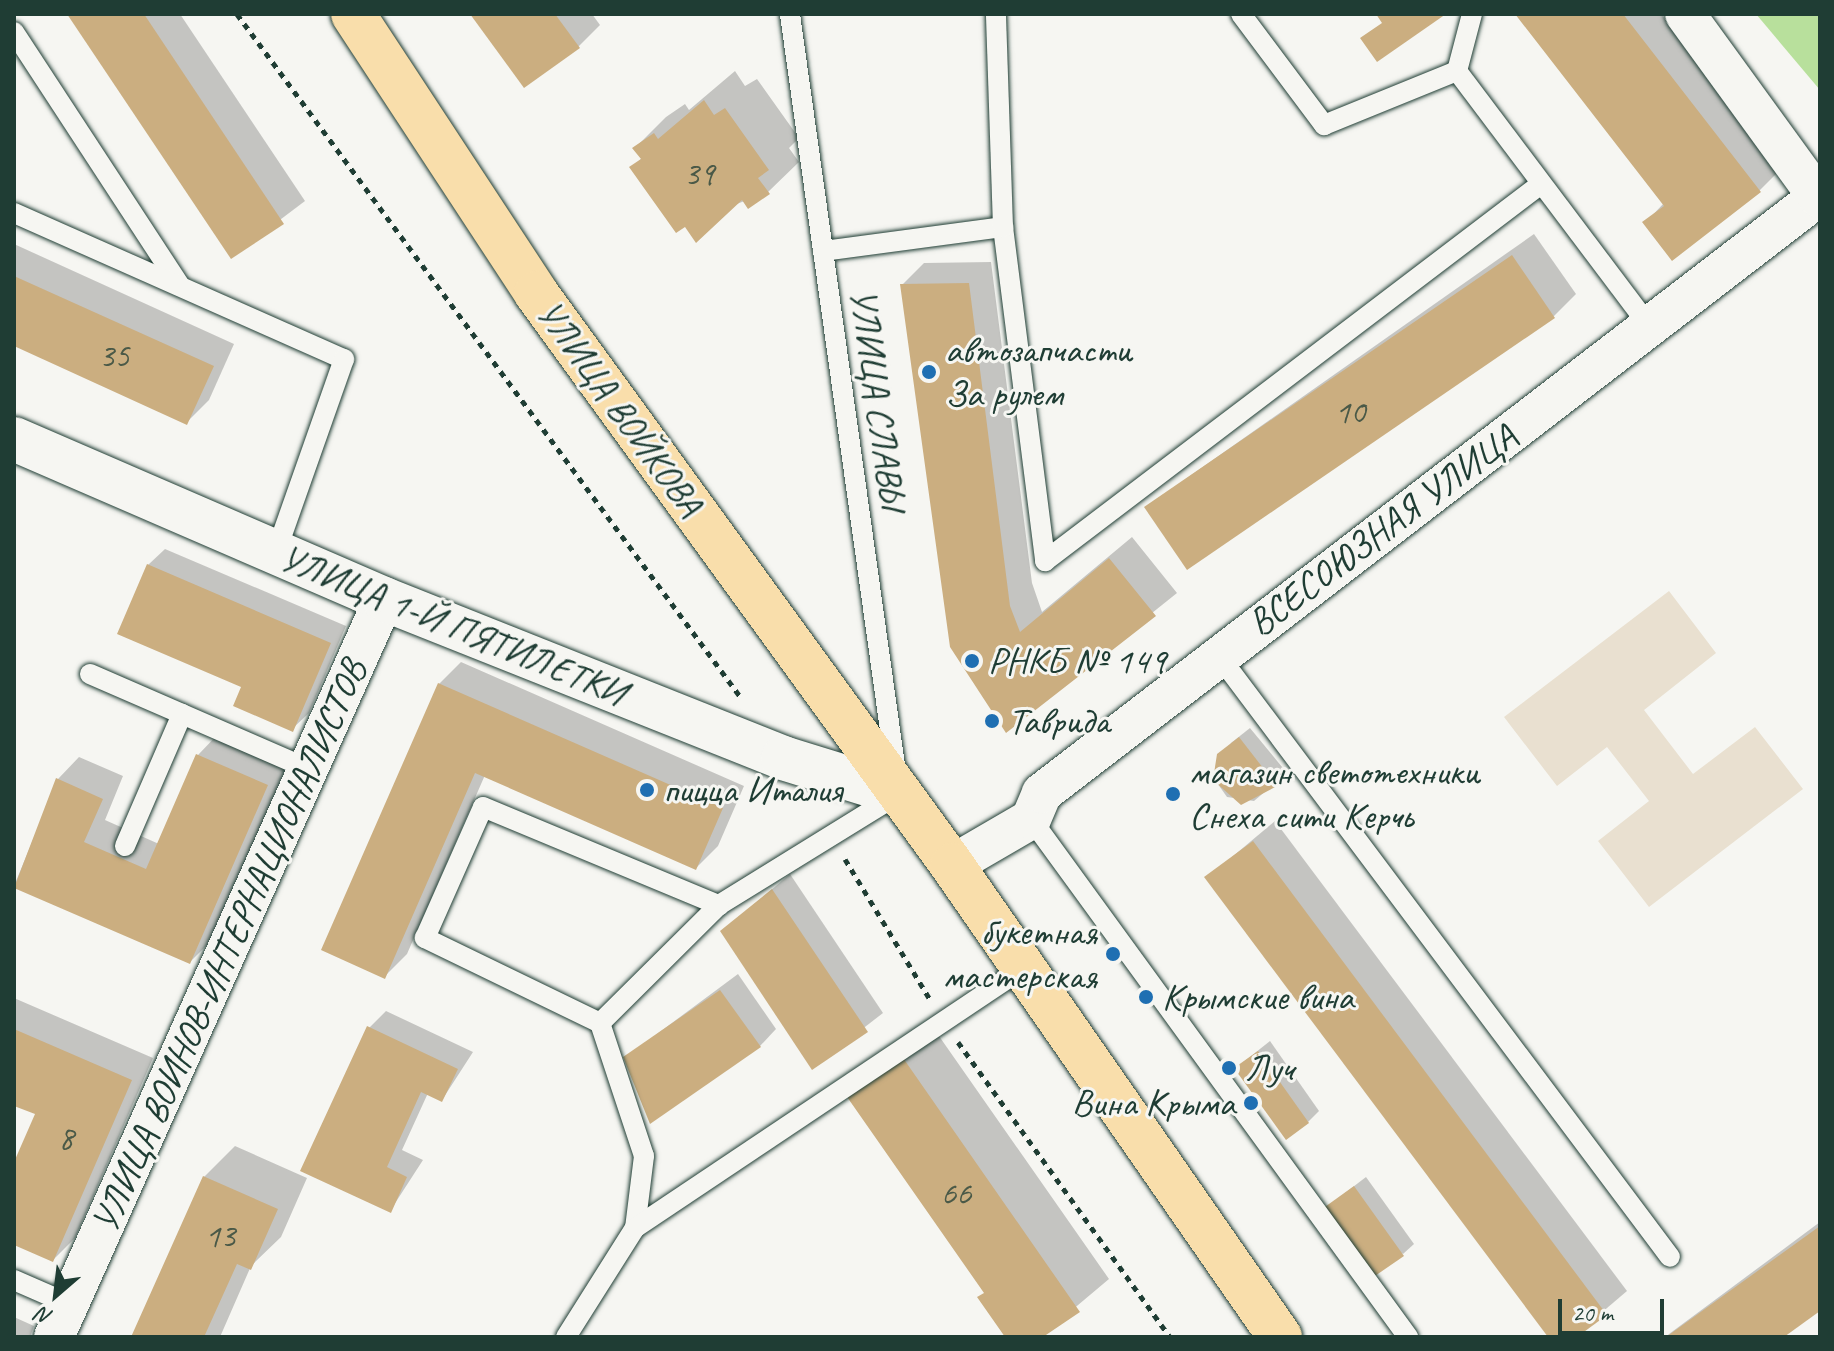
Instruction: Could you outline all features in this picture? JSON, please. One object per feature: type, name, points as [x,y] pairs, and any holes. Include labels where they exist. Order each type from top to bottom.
[{"type":"main road","name":"УЛИЦА ВОЙКОВА","points":[[353,14],[536,293],[952,865],[1280,1337]]},
{"type":"main road","name":"УЛИЦА 1-Й ПЯТИЛЕТКИ","points":[[14,439],[384,599],[783,758],[899,794]]},
{"type":"street","name":"ВСЕСОЮЗНАЯ УЛИЦА","points":[[952,865],[1031,819],[1042,793],[1818,197],[1685,14]]},
{"type":"street","name":"УЛИЦА ВОИНОВ-ИНТЕРНАЦИОНАЛИСТОВ","points":[[62,1321],[384,599]]},
{"type":"lane","name":"УЛИЦА СЛАВЫ","points":[[790,14],[899,794]]},
{"type":"lane","points":[[996,14],[1003,227],[1045,561],[1541,184]]},
{"type":"lane","points":[[1241,14],[1324,125],[1457,71]]},
{"type":"lane","points":[[1457,71],[1472,14]]},
{"type":"lane","points":[[14,32],[180,286]]},
{"type":"lane","points":[[1457,71],[1649,326]]},
{"type":"lane","points":[[14,213],[344,359],[276,552]]},
{"type":"lane","points":[[823,251],[1003,227]]},
{"type":"lane","points":[[1219,656],[1670,1257]]},
{"type":"lane","points":[[90,674],[308,769]]},
{"type":"lane","points":[[125,846],[182,714]]},
{"type":"lane","points":[[600,1023],[719,905],[899,794]]},
{"type":"lane","points":[[635,1228],[644,1156],[600,1023],[425,938],[483,807],[719,905]]},
{"type":"lane","points":[[1031,819],[1408,1337]]},
{"type":"lane","points":[[566,1337],[635,1228],[941,1018],[1022,969]]},
{"type":"lane","points":[[14,1280],[62,1321]]},
{"type":"path","points":[[237,14],[749,708]]},
{"type":"path","points":[[831,836],[941,1018],[1170,1337]]},
{"type":"shaded area","points":[[1669,591],[1716,653],[1644,710],[1693,774],[1755,727],[1803,789],[1649,907],[1598,841],[1649,801],[1607,747],[1557,786],[1504,717]]},
{"type":"green space","points":[[1756,14],[1820,14],[1820,90]]},
{"type":"building","points":[[67,14],[144,14],[284,224],[231,259]]},
{"type":"building","points":[[470,14],[555,14],[580,48],[524,88]]},
{"type":"building","points":[[1376,14],[1446,14],[1377,62],[1360,38],[1382,23]]},
{"type":"building","points":[[1515,14],[1623,14],[1761,192],[1672,261],[1642,222],[1664,206]]},
{"type":"building","points":[[704,100],[714,115],[725,108],[769,170],[758,178],[770,194],[748,209],[742,200],[696,243],[685,227],[676,233],[629,167],[641,159],[632,148],[654,133],[658,139]]},
{"type":"building","points":[[1512,255],[1555,318],[1187,570],[1144,507]]},
{"type":"building","points":[[14,276],[214,366],[187,425],[14,346]]},
{"type":"building","points":[[969,283],[1010,606],[1020,632],[1109,558],[1156,616],[1006,733],[950,647],[900,284]]},
{"type":"building","points":[[147,564],[331,643],[293,732],[233,706],[241,687],[117,634]]},
{"type":"building","points":[[438,683],[723,808],[696,870],[475,773],[385,979],[321,950]]},
{"type":"building","points":[[1239,737],[1277,786],[1241,805],[1213,780],[1217,754]]},
{"type":"building","points":[[196,754],[268,785],[190,964],[14,888],[56,778],[103,799],[84,842],[146,869]]},
{"type":"building","points":[[1253,841],[1607,1315],[1577,1337],[1548,1337],[1204,877]]},
{"type":"building","points":[[772,889],[868,1032],[812,1070],[720,931]]},
{"type":"building","points":[[720,990],[761,1047],[650,1124],[623,1057]]},
{"type":"building","points":[[367,1026],[458,1069],[442,1102],[421,1092],[387,1167],[407,1177],[391,1213],[300,1171]]},
{"type":"building","points":[[14,1029],[132,1080],[53,1262],[14,1245],[14,1162],[35,1114],[14,1106]]},
{"type":"building","points":[[1258,1051],[1309,1123],[1286,1140],[1234,1068]]},
{"type":"building","points":[[901,1055],[1080,1312],[1043,1337],[1005,1337],[977,1297],[984,1293],[845,1094]]},
{"type":"building","points":[[203,1176],[278,1209],[251,1270],[237,1264],[204,1337],[131,1337]]},
{"type":"building","points":[[1354,1186],[1404,1256],[1372,1278],[1322,1209]]},
{"type":"building","points":[[1820,1226],[1820,1311],[1784,1337],[1666,1337]]},
{"type":"place","name":"автозапчасти За рулем","points":[[929,372]]},
{"type":"place","name":"РНКБ № 149","points":[[972,661]]},
{"type":"place","name":"Таврида","points":[[992,721]]},
{"type":"place","name":"пицца Италия","points":[[647,790]]},
{"type":"place","name":"магазин светотехники Снеха сити Керчь","points":[[1173,794]]},
{"type":"place","name":"букетная мастерская","points":[[1113,954]]},
{"type":"place","name":"Крымские вина","points":[[1146,997]]},
{"type":"place","name":"Луч","points":[[1229,1068]]},
{"type":"place","name":"Вина Крыма","points":[[1251,1103]]}]
